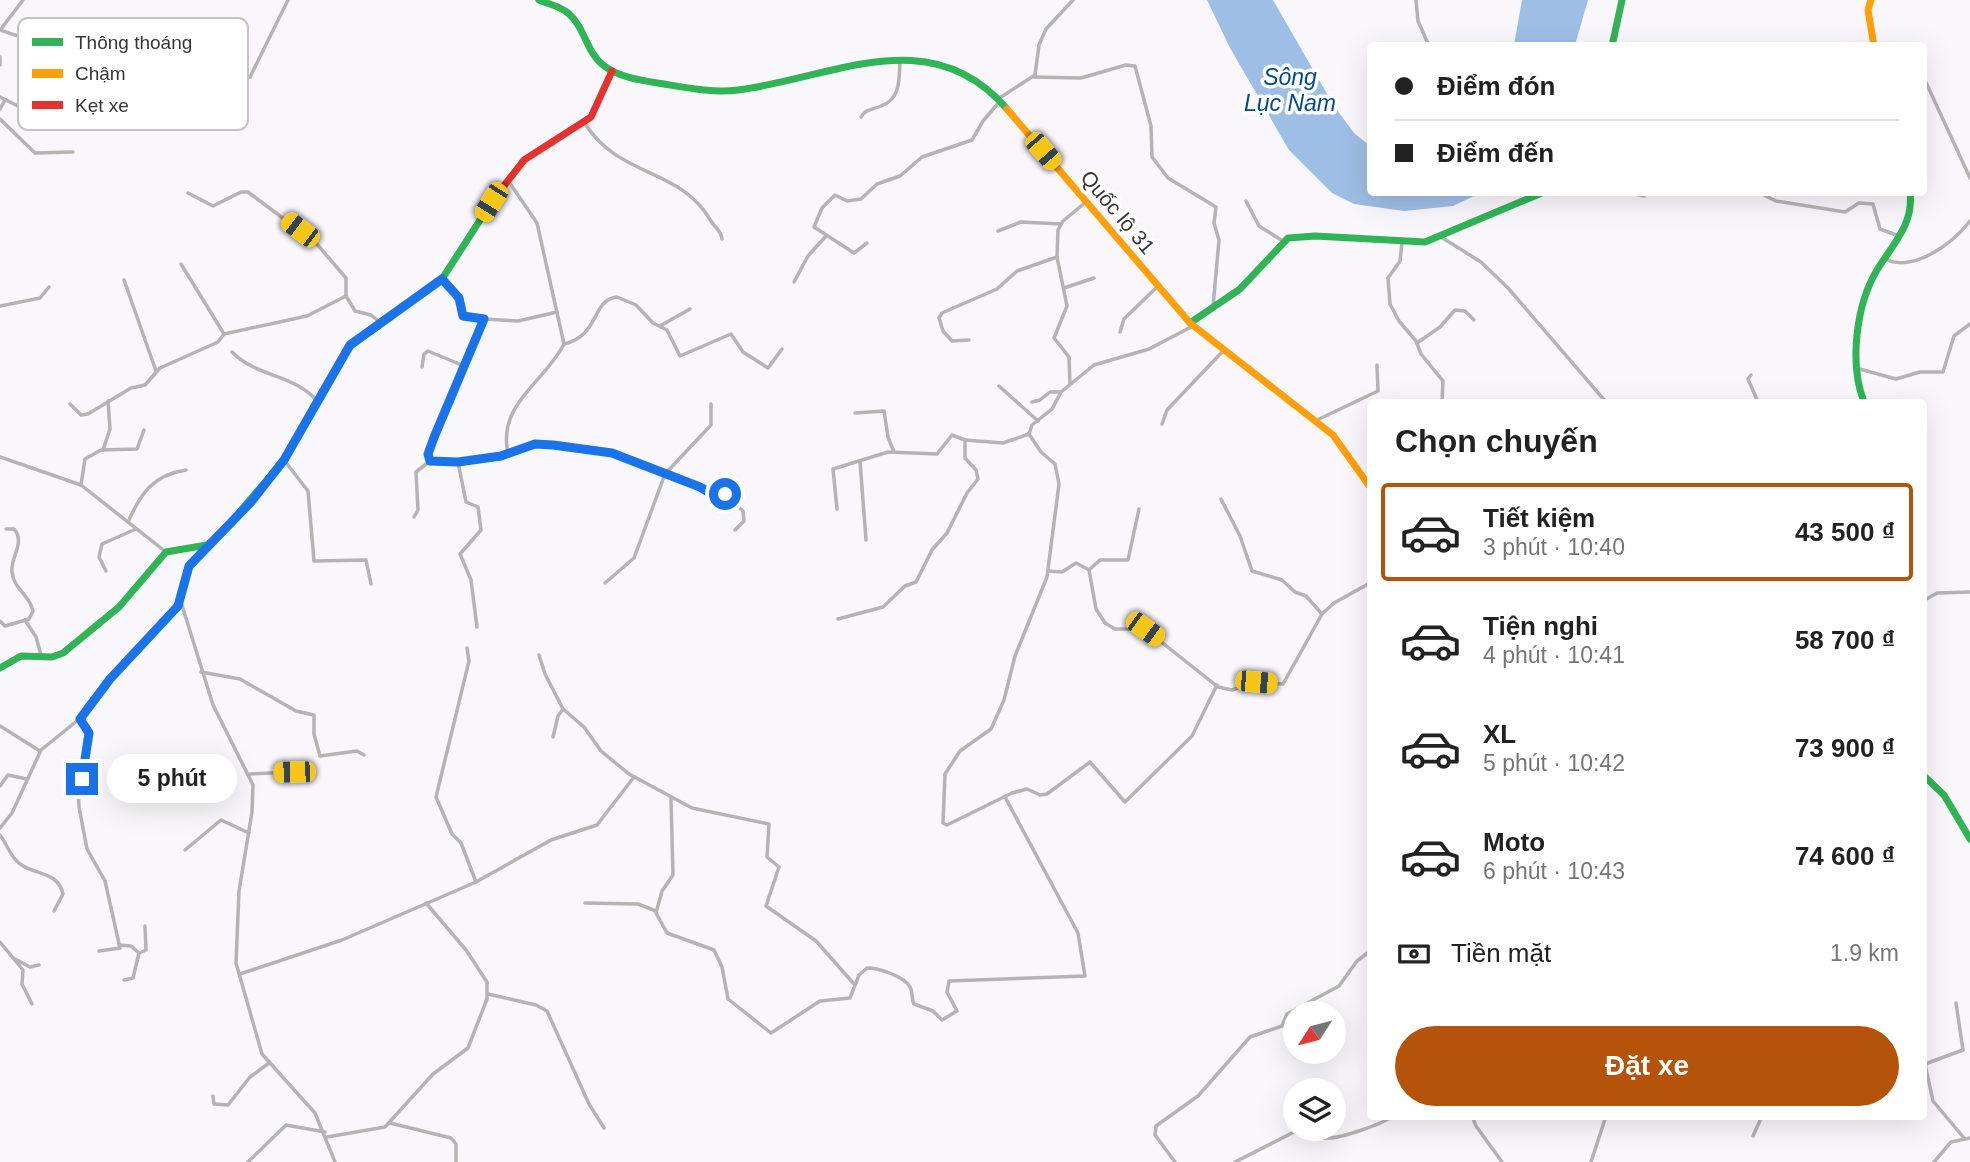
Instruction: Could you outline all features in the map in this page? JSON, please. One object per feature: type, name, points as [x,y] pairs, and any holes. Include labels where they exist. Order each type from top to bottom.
[{"type":"main road","points":[[0,668],[21,656],[58,656],[74,646],[122,603],[166,552],[207,545],[251,502],[284,460],[348,348],[442,279],[507,179],[524,160],[594,114],[612,71],[592,54],[569,14],[539,0]]},
{"type":"main road","points":[[1613,42],[1622,0]]},
{"type":"main road","points":[[1871,0],[1868,10],[1873,42]]},
{"type":"main road","name":"Quốc lộ 31","points":[[612,71],[677,86],[729,90],[840,64],[900,61],[931,63],[965,72],[999,100],[1191,324],[1317,420],[1341,443],[1367,482]]},
{"type":"main road","points":[[1191,324],[1243,286],[1283,241],[1296,236],[1425,242],[1535,196]]},
{"type":"main road","points":[[1863,399],[1856,385],[1856,368],[1867,293],[1913,207],[1911,196]]},
{"type":"main road","points":[[1927,779],[1944,795],[1970,839]]},
{"type":"street","points":[[18,36],[0,30],[23,0]]},
{"type":"street","points":[[248,78],[288,0]]},
{"type":"street","points":[[1034,77],[1039,45],[1046,29],[1073,0]]},
{"type":"street","points":[[1416,0],[1418,21],[1427,42]]},
{"type":"street","points":[[0,57],[0,65]]},
{"type":"street","points":[[861,117],[864,112],[885,104],[895,96],[900,61]]},
{"type":"street","points":[[867,243],[855,254],[826,236],[813,224],[831,197],[835,195],[847,201],[861,199],[877,184],[900,176],[922,157],[972,140],[999,100],[1034,77],[1082,78],[1120,66],[1135,66],[1151,125],[1152,157],[1166,177],[1216,207],[1214,225],[1219,240],[1213,307]]},
{"type":"street","points":[[1927,85],[1970,178]]},
{"type":"street","points":[[0,97],[18,106]]},
{"type":"street","points":[[0,109],[5,100]]},
{"type":"street","points":[[0,119],[36,153],[56,155],[73,152]]},
{"type":"street","points":[[584,122],[615,157],[687,191],[708,214],[722,239]]},
{"type":"street","points":[[507,179],[537,223],[564,344]]},
{"type":"street","points":[[188,193],[213,206],[247,191],[300,230],[333,260],[348,282],[346,296],[357,312],[371,315],[381,323]]},
{"type":"street","points":[[1766,196],[1776,201],[1845,212],[1859,203],[1873,204],[1880,229],[1899,236]]},
{"type":"street","points":[[1246,201],[1259,226],[1283,241]]},
{"type":"street","points":[[1070,384],[1069,358],[1054,338],[1067,309],[1057,257],[1061,224],[1086,202]]},
{"type":"street","points":[[1885,258],[1896,263],[1929,255],[1970,221]]},
{"type":"street","points":[[998,231],[1021,222],[1061,224]]},
{"type":"street","points":[[794,282],[808,256],[826,236]]},
{"type":"street","points":[[1441,237],[1481,262],[1508,288],[1603,399]]},
{"type":"street","points":[[1402,243],[1403,252],[1388,278],[1387,291],[1395,315],[1443,381],[1443,399]]},
{"type":"street","points":[[969,340],[951,341],[940,327],[942,313],[997,289],[1017,271],[1057,257]]},
{"type":"street","points":[[181,264],[224,334]]},
{"type":"street","points":[[1065,288],[1094,278]]},
{"type":"street","points":[[442,279],[459,298],[463,316],[518,321],[557,312]]},
{"type":"street","points":[[124,280],[156,371]]},
{"type":"street","points":[[1120,332],[1124,319],[1158,286]]},
{"type":"street","points":[[0,306],[40,299],[49,287]]},
{"type":"street","points":[[70,404],[84,416],[131,388],[145,385],[156,371],[216,344],[224,334],[307,316],[346,296]]},
{"type":"street","points":[[508,453],[513,410],[526,390],[548,369],[564,344],[587,334],[600,306],[613,297],[636,305],[660,326],[672,337],[681,357],[731,334],[743,352],[768,368],[782,349]]},
{"type":"street","points":[[660,326],[690,309]]},
{"type":"street","points":[[1417,343],[1440,327],[1455,310],[1465,311],[1474,320]]},
{"type":"street","points":[[430,461],[428,454],[484,319]]},
{"type":"street","points":[[836,509],[831,471],[894,452],[934,454],[952,435],[965,440],[1003,443],[1029,434],[1038,421],[1055,406],[1061,392],[1094,365],[1149,349],[1191,324]]},
{"type":"street","points":[[1856,368],[1896,379],[1943,372],[1954,336],[1970,324]]},
{"type":"street","points":[[422,367],[428,351],[464,366]]},
{"type":"street","points":[[1162,424],[1167,411],[1224,351]]},
{"type":"street","points":[[232,352],[246,364],[267,375],[304,387],[318,403]]},
{"type":"street","points":[[1317,420],[1378,391],[1377,365]]},
{"type":"street","points":[[1751,375],[1748,379],[1757,399]]},
{"type":"street","points":[[999,386],[1038,421]]},
{"type":"street","points":[[1032,402],[1050,392],[1061,392]]},
{"type":"street","points":[[103,450],[110,429],[108,401]]},
{"type":"street","points":[[605,583],[634,558],[665,474],[711,425],[711,404]]},
{"type":"street","points":[[855,413],[884,411],[888,437],[894,452]]},
{"type":"street","points":[[81,485],[85,459],[103,450],[137,449],[144,430]]},
{"type":"street","points":[[1029,434],[1041,452],[1055,464],[1059,484],[1048,571],[1015,656],[1004,700],[994,723],[985,736],[957,753],[945,774],[942,821],[950,824],[1025,789],[1047,794],[1090,762],[1125,802],[1192,736],[1217,685]]},
{"type":"street","points":[[838,619],[883,607],[905,586],[919,579],[932,550],[947,533],[967,493],[978,479],[976,470],[965,458],[965,440]]},
{"type":"street","points":[[414,517],[418,510],[416,472],[430,461],[458,462],[508,453],[535,444],[612,453],[700,487],[717,497],[725,494],[737,503],[744,519],[735,530]]},
{"type":"street","points":[[0,457],[81,485],[166,552]]},
{"type":"street","points":[[284,460],[308,491],[314,561],[366,560],[371,584]]},
{"type":"street","points":[[860,461],[866,540]]},
{"type":"street","points":[[458,462],[466,502],[478,507],[481,518],[481,530],[460,555],[471,580],[477,626]]},
{"type":"street","points":[[128,522],[152,482],[165,474],[186,470]]},
{"type":"street","points":[[1221,499],[1252,570],[1282,580],[1295,592],[1306,596],[1322,614]]},
{"type":"street","points":[[1089,570],[1102,559],[1128,560],[1139,509]]},
{"type":"street","points":[[0,621],[8,627],[31,618],[33,608],[15,586],[12,571],[18,549],[18,535],[13,529],[6,529]]},
{"type":"street","points":[[106,571],[99,556],[102,544],[136,529]]},
{"type":"street","points":[[207,545],[189,566],[181,602],[213,705],[250,774],[254,795],[239,891],[235,956],[259,1046],[269,1063],[312,1108],[326,1134],[335,1162]]},
{"type":"street","points":[[1048,571],[1062,572],[1076,563],[1089,570]]},
{"type":"street","points":[[1089,570],[1096,610],[1105,623],[1115,629],[1145,629],[1217,685],[1232,690],[1256,682],[1283,684],[1322,614],[1344,596],[1367,584]]},
{"type":"street","points":[[1927,599],[1937,593],[1970,592]]},
{"type":"street","points":[[0,828],[12,813],[40,751],[80,719],[110,679],[181,602]]},
{"type":"street","points":[[25,620],[36,637],[41,655]]},
{"type":"street","points":[[467,648],[469,661],[436,797],[448,827],[464,849],[475,882]]},
{"type":"street","points":[[539,655],[545,674],[563,709],[584,727],[601,751],[634,776],[671,799],[714,814],[769,824],[767,857],[779,867],[766,906],[816,941],[854,984]]},
{"type":"street","points":[[201,672],[240,679],[296,711],[314,715],[314,734],[320,756],[357,751],[364,755]]},
{"type":"street","points":[[553,737],[558,716],[563,709]]},
{"type":"street","points":[[80,719],[89,736],[85,773],[78,787],[86,849],[105,881],[119,945],[119,950],[99,951]]},
{"type":"street","points":[[0,726],[40,751]]},
{"type":"street","points":[[250,774],[294,772]]},
{"type":"street","points":[[0,786],[8,775],[27,779]]},
{"type":"street","points":[[240,974],[323,947],[475,882],[551,840],[599,824],[634,776]]},
{"type":"street","points":[[585,903],[638,904],[656,911],[667,933],[714,950],[722,967],[727,999],[759,1021],[768,1033],[820,1002],[850,998],[854,984],[867,968],[883,971],[909,985],[914,1004],[933,1012],[942,1020],[957,1011],[946,988],[948,981],[1085,976],[1078,933],[1006,797]]},
{"type":"street","points":[[656,911],[662,891],[673,875],[671,799]]},
{"type":"street","points":[[185,850],[221,820],[249,833]]},
{"type":"street","points":[[0,835],[16,860],[29,869],[49,875],[61,887],[63,894],[54,911]]},
{"type":"street","points":[[248,1162],[286,1125],[326,1134],[374,1131],[389,1123],[437,1070],[466,1051],[488,994],[486,980],[426,902]]},
{"type":"street","points":[[139,953],[146,950],[145,926]]},
{"type":"street","points":[[0,942],[23,971],[22,983],[32,1004]]},
{"type":"street","points":[[119,945],[131,946],[139,953]]},
{"type":"street","points":[[124,980],[133,978],[139,953]]},
{"type":"street","points":[[1175,1162],[1156,1137],[1155,1127],[1198,1096],[1250,1037],[1282,1026],[1287,1014],[1333,991],[1343,983],[1357,961],[1367,953]]},
{"type":"street","points":[[13,958],[30,967],[38,965]]},
{"type":"street","points":[[488,994],[536,1005],[547,1011],[589,1104],[604,1128]]},
{"type":"street","points":[[1927,1063],[1964,1050],[1956,1003]]},
{"type":"street","points":[[213,1096],[214,1104],[228,1105],[250,1077],[269,1063]]},
{"type":"street","points":[[1927,1073],[1933,1101],[1967,1138],[1951,1142],[1934,1162]]},
{"type":"street","points":[[1235,1162],[1296,1131],[1305,1130],[1331,1138],[1381,1125],[1388,1120]]},
{"type":"street","points":[[1474,1120],[1502,1162]]},
{"type":"street","points":[[1591,1162],[1605,1120]]},
{"type":"street","points":[[1753,1136],[1760,1120]]},
{"type":"street","points":[[389,1123],[451,1138],[456,1144],[456,1162]]},
{"type":"water","name":"Sông Lục Nam","points":[[1207,0],[1273,0],[1334,106],[1354,133],[1367,144],[1367,196],[1474,196],[1453,206],[1404,211],[1354,204],[1332,193],[1289,150],[1230,48]]},
{"type":"water","points":[[1522,0],[1588,0],[1576,42],[1515,42]]},
{"type":"traffic: fast","points":[[539,0],[558,7],[574,19],[597,60],[603,65],[616,73],[648,82],[729,91],[773,84],[843,67],[912,61],[945,67],[977,82],[1007,109]]},
{"type":"traffic: fast","points":[[1613,42],[1622,0]]},
{"type":"traffic: fast","points":[[1190,323],[1240,289],[1288,238],[1315,236],[1425,242],[1534,196]]},
{"type":"traffic: fast","points":[[1863,399],[1859,387],[1856,353],[1860,317],[1870,284],[1906,224],[1910,196]]},
{"type":"traffic: fast","points":[[0,668],[21,656],[52,657],[63,653],[119,607],[166,552],[207,545],[219,536],[284,460],[348,348],[442,279],[493,200]]},
{"type":"traffic: fast","points":[[1927,779],[1944,795],[1970,839]]},
{"type":"traffic: slow","points":[[1871,0],[1868,10],[1873,42]]},
{"type":"traffic: slow","points":[[1007,109],[1190,323],[1333,435],[1367,483]]},
{"type":"traffic: jam","points":[[493,200],[524,160],[591,117],[612,71]]},
{"type":"route","points":[[82,779],[89,733],[80,719],[110,679],[172,615],[181,602],[191,563],[251,502],[284,460],[350,345],[442,279],[459,298],[463,316],[484,319],[435,435],[428,454],[430,461],[484,459],[535,444],[553,445],[612,453],[700,487],[717,497],[725,494]]}]
